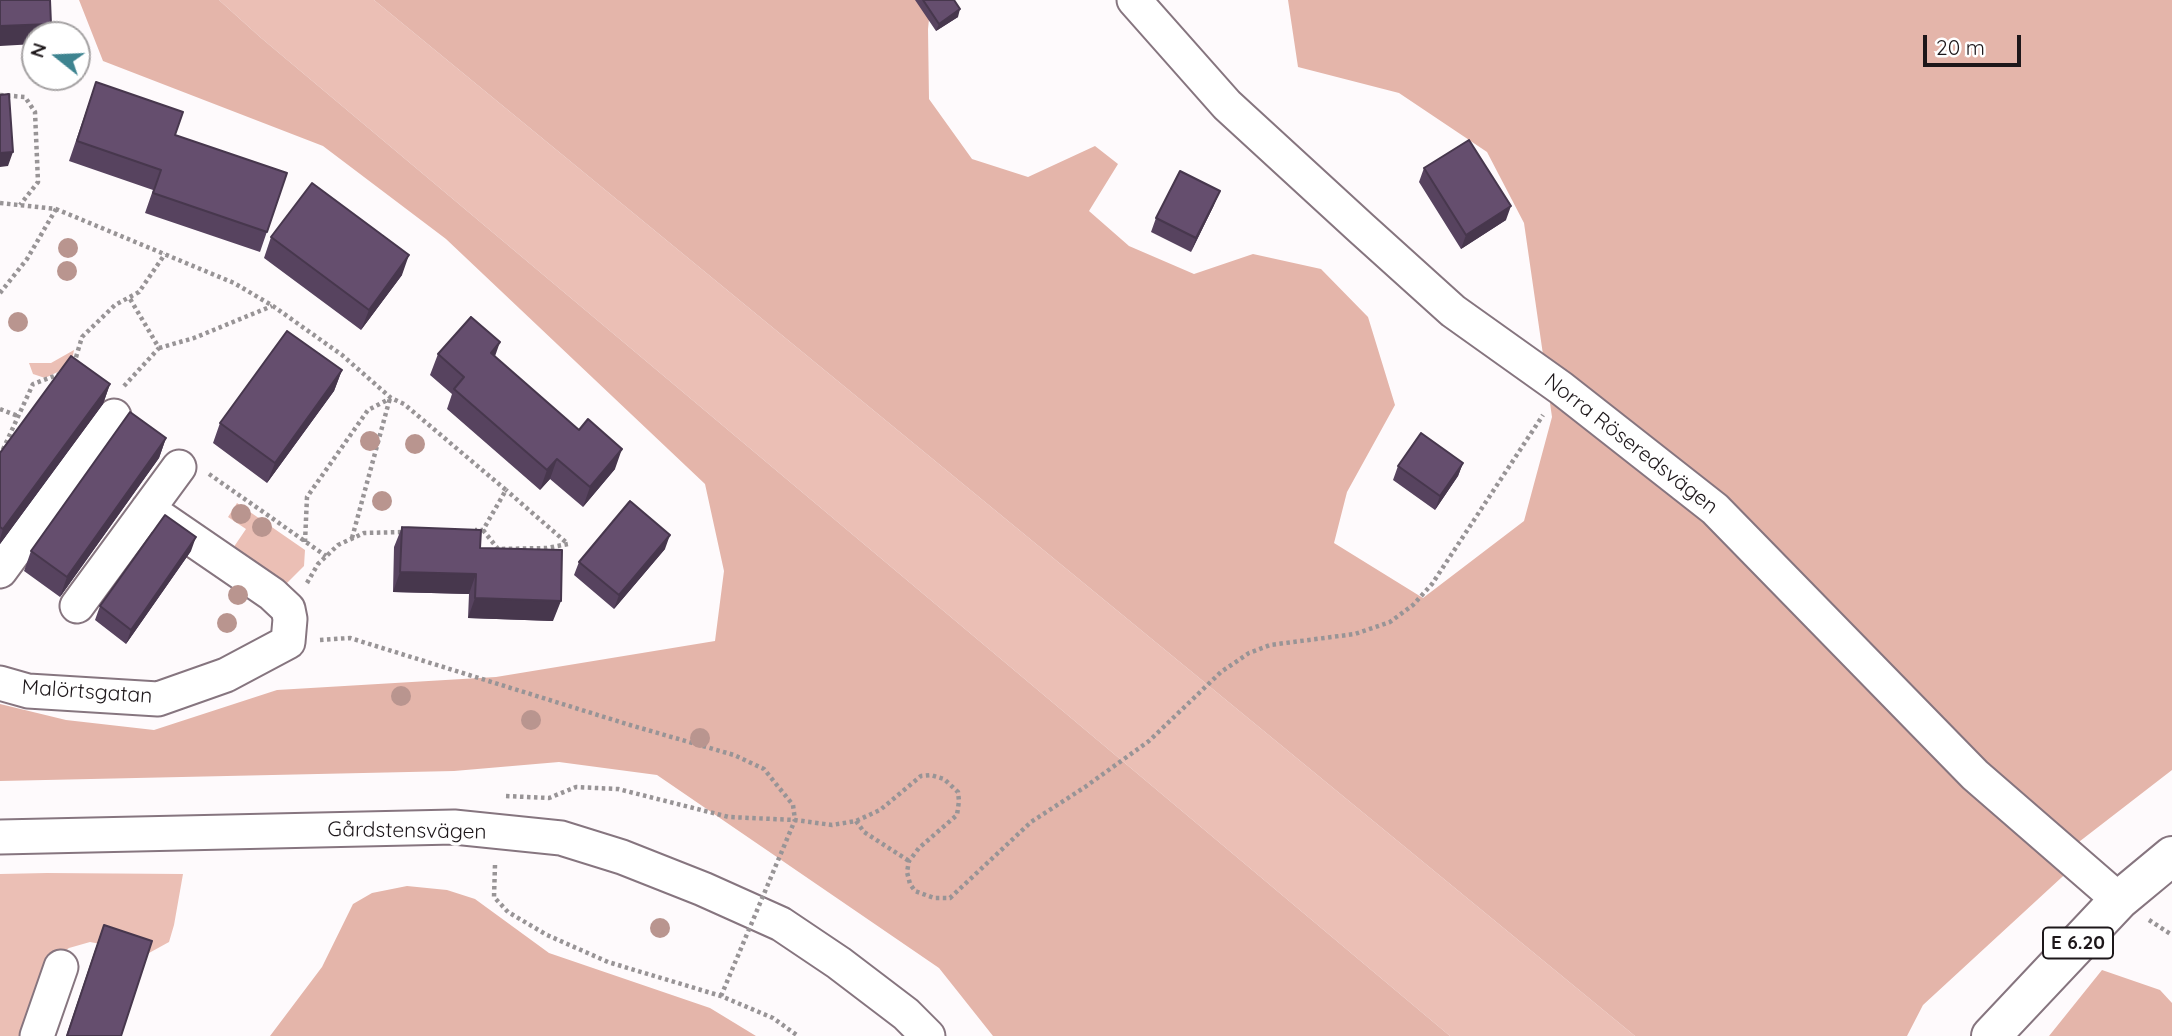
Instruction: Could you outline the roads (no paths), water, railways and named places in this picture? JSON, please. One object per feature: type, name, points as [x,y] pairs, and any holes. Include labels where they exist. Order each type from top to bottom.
[{"type":"highway","name":"E 6.20","points":[[1991,1036],[2119,900],[2172,856]]},
{"type":"street","name":"Norra Röseredsvägen","points":[[1134,0],[1227,105],[1454,311],[1561,388],[1715,509],[1975,775],[2119,900]]},
{"type":"street","points":[[6,581],[118,402]]},
{"type":"street","points":[[77,606],[179,467]]},
{"type":"street","name":"Malörtsgatan","points":[[0,683],[28,691],[158,699],[226,675],[288,642],[289,609],[272,594],[148,509]]},
{"type":"street","name":"Gårdstensvägen","points":[[0,837],[454,827],[561,838],[622,857],[781,924],[839,963],[906,1014],[928,1036]]},
{"type":"street","points":[[37,1036],[61,967]]}]
